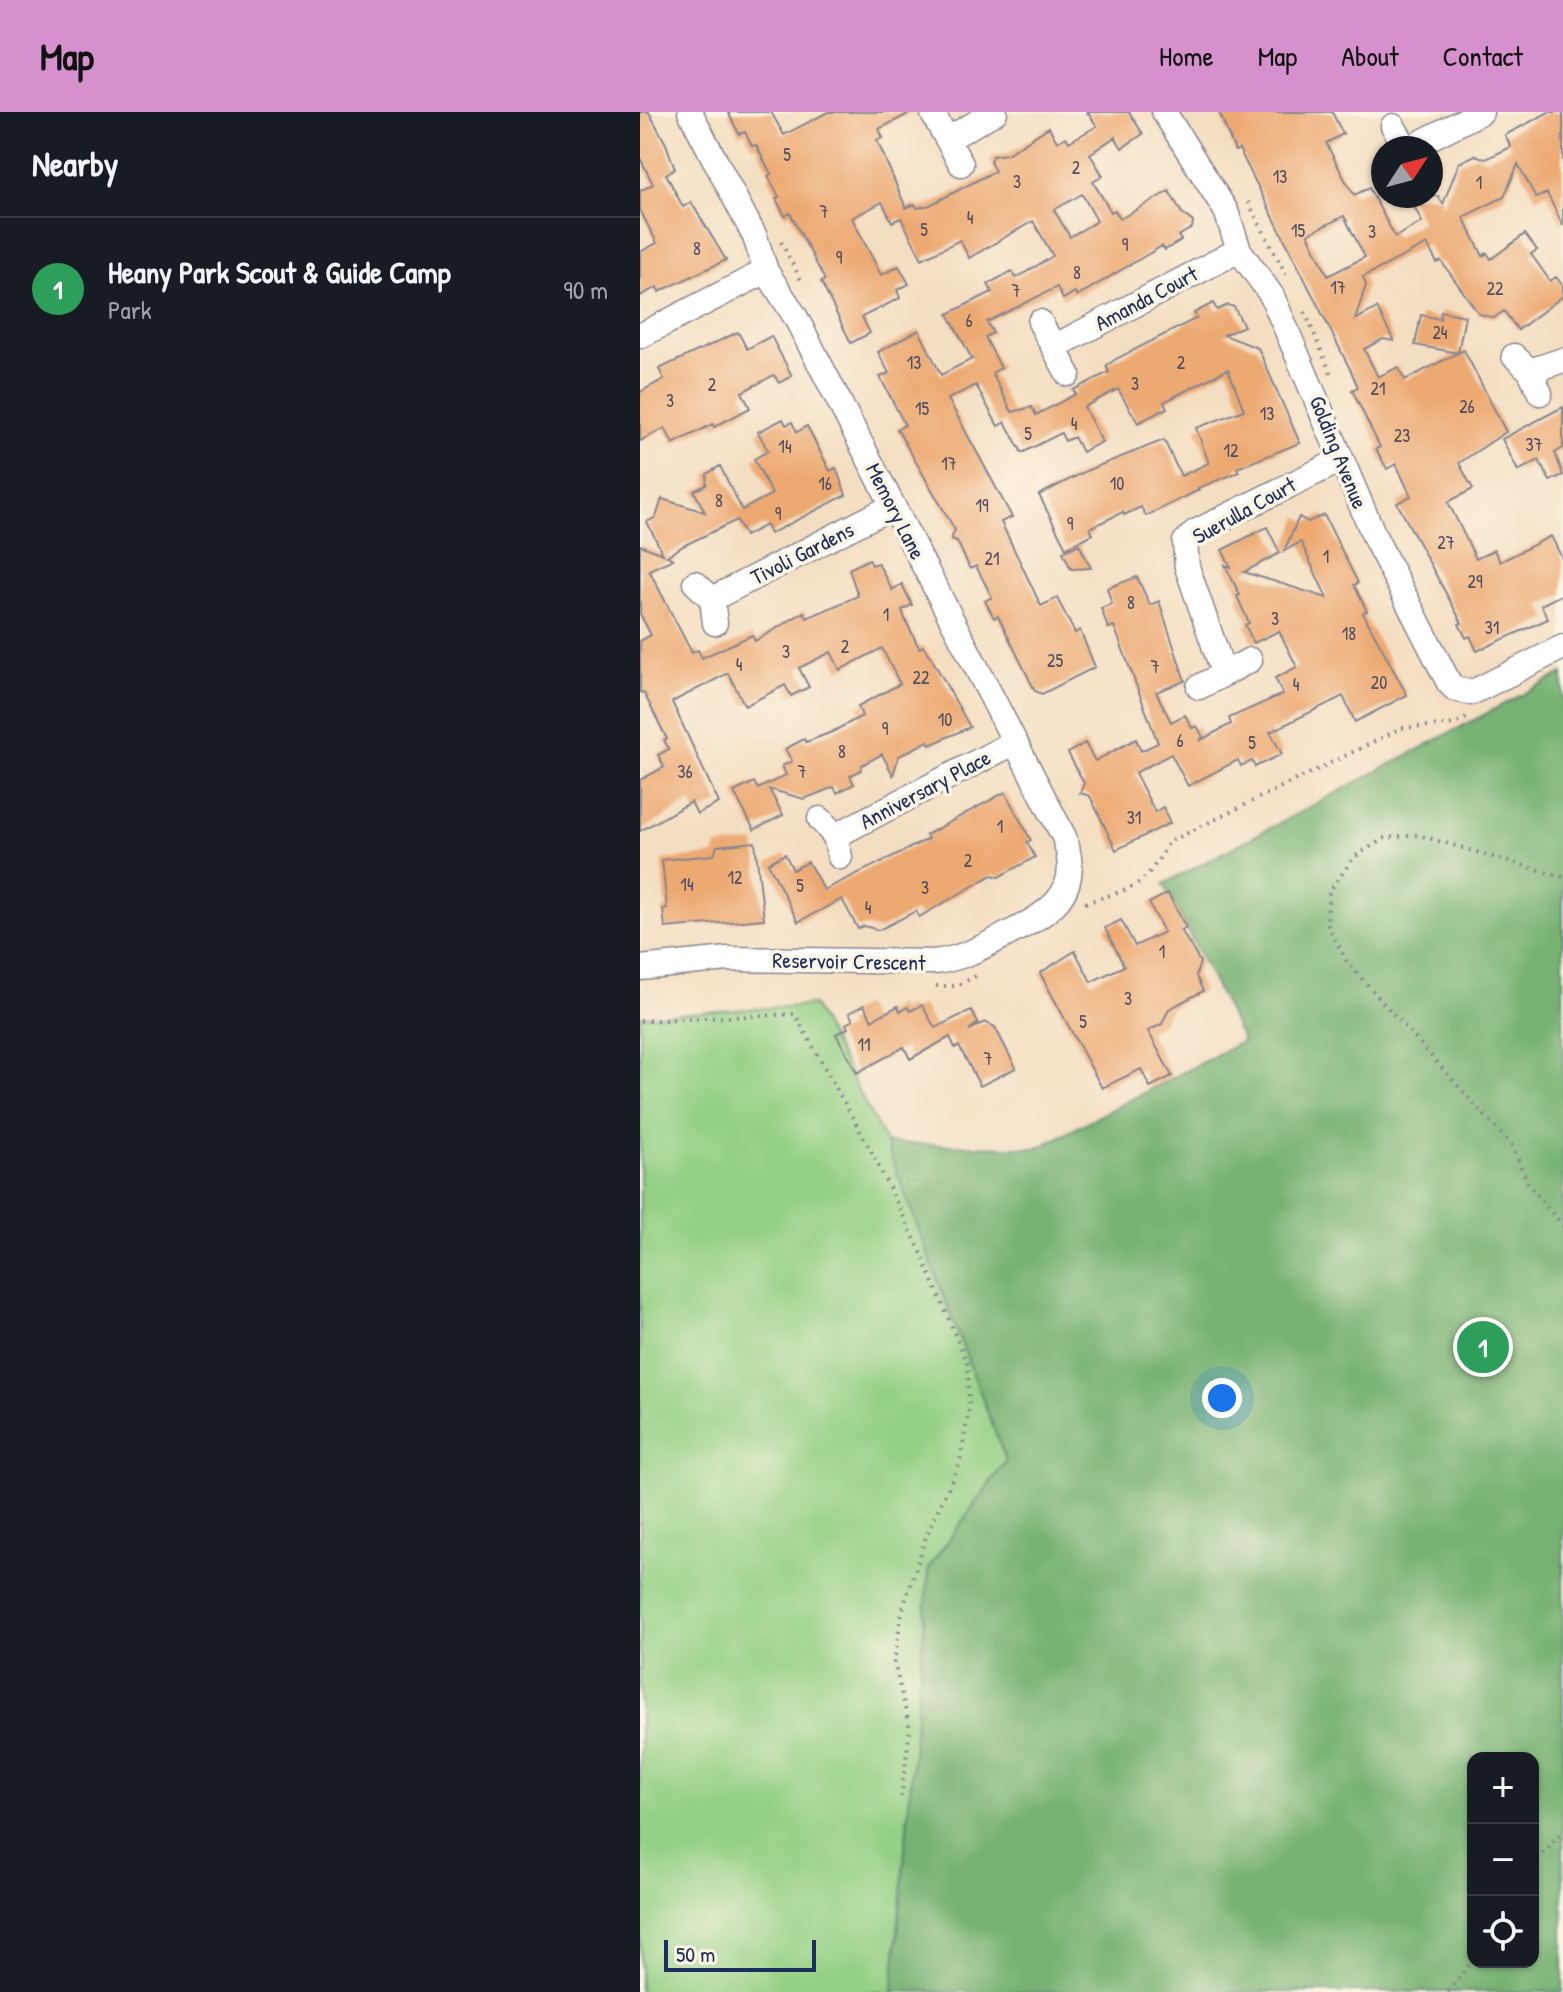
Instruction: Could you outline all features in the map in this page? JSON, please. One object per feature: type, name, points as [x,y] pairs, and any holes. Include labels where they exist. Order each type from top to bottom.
[{"type":"street","name":"Memory Lane","points":[[690,112],[755,237],[766,271],[795,316],[1068,849],[1065,889],[1048,914]]},
{"type":"street","points":[[948,139],[995,112]]},
{"type":"street","name":"Golding Avenue","points":[[1164,112],[1226,211],[1239,250],[1272,296],[1400,591],[1455,689],[1463,693],[1477,691],[1563,647]]},
{"type":"street","points":[[1432,136],[1481,112]]},
{"type":"street","points":[[933,114],[961,164]]},
{"type":"street","points":[[1393,126],[1400,136]]},
{"type":"street","name":"Amanda Court","points":[[1054,347],[1239,250]]},
{"type":"street","points":[[640,336],[766,271]]},
{"type":"street","points":[[1040,322],[1068,374]]},
{"type":"street","points":[[1528,373],[1563,360]]},
{"type":"street","name":"Suerulla Court","points":[[1224,674],[1184,556],[1185,542],[1195,532],[1341,460]]},
{"type":"street","name":"Tivoli Gardens","points":[[707,602],[893,506]]},
{"type":"street","points":[[1199,687],[1250,660]]},
{"type":"street","name":"Anniversary Place","points":[[832,837],[1015,742]]},
{"type":"street","name":"Reservoir Crescent","points":[[640,968],[728,959],[946,961],[963,957],[1048,914]]},
{"type":"path","points":[[1243,195],[1289,280]]},
{"type":"path","points":[[1302,307],[1334,380]]},
{"type":"path","points":[[1085,903],[1130,888],[1150,876],[1169,842],[1402,728],[1455,724],[1483,709]]},
{"type":"path","points":[[1563,877],[1418,835],[1385,838],[1354,857],[1329,892],[1327,924],[1347,962],[1512,1146],[1529,1185],[1563,1226]]},
{"type":"path","points":[[640,1021],[795,1014],[920,1250],[968,1365],[969,1409],[960,1462],[927,1534],[902,1611],[894,1662],[910,1729],[901,1800]]},
{"type":"path","points":[[1539,1860],[1563,1830]]},
{"type":"path","points":[[1448,1992],[1467,1967]]},
{"type":"green space","points":[[1563,673],[1563,1992],[893,1992],[929,1567],[1006,1461],[886,1143],[1038,1148],[1243,1041],[1164,884]]},
{"type":"green space","points":[[813,1005],[886,1143],[1006,1461],[929,1567],[893,1992],[640,1992],[640,1016]]},
{"type":"building","points":[[640,112],[649,112],[666,144],[675,169],[666,174],[683,207],[691,202],[726,260],[659,292],[657,287],[640,296],[640,252],[657,243],[640,210],[640,191],[653,184],[640,158]]},
{"type":"building","points":[[728,112],[771,112],[784,135],[828,112],[912,112],[879,129],[883,138],[877,140],[906,208],[915,204],[917,208],[930,205],[995,171],[990,162],[992,156],[1007,154],[1049,127],[1057,142],[1066,137],[1069,142],[1097,126],[1087,112],[1129,112],[1143,134],[1122,148],[1115,137],[1090,154],[1103,176],[1093,182],[1111,212],[1115,210],[1120,219],[1169,191],[1182,213],[1193,222],[1192,228],[1178,236],[1181,240],[1165,250],[1162,246],[1077,296],[1075,292],[1063,299],[1057,287],[987,322],[993,333],[985,337],[1001,368],[992,373],[1012,412],[1032,407],[1036,415],[1076,394],[1073,390],[1109,372],[1106,366],[1116,359],[1197,318],[1194,313],[1213,303],[1217,310],[1228,305],[1234,307],[1244,326],[1224,335],[1258,348],[1300,443],[1237,468],[1239,472],[1198,488],[1146,516],[1141,507],[1124,515],[1123,512],[1090,528],[1093,534],[1066,548],[1039,495],[1088,470],[1164,440],[1181,476],[1209,463],[1196,428],[1244,410],[1228,369],[1164,402],[1167,408],[1138,423],[1118,389],[1084,407],[1102,442],[1082,452],[1074,437],[1065,441],[1061,433],[1022,453],[1005,422],[998,426],[976,385],[948,399],[1012,517],[1001,522],[1041,606],[1057,598],[1075,633],[1080,630],[1095,667],[1042,694],[1035,691],[998,616],[994,618],[985,601],[992,597],[976,566],[970,569],[957,541],[951,539],[955,530],[897,429],[905,425],[880,377],[889,373],[878,352],[919,330],[941,375],[972,359],[948,314],[992,292],[988,284],[1012,271],[1016,278],[1053,256],[1033,221],[969,258],[960,240],[922,259],[901,218],[892,222],[882,202],[852,218],[881,275],[899,266],[909,284],[897,290],[900,298],[862,317],[870,333],[851,343],[821,282],[825,280],[790,213],[785,216],[776,199],[779,197],[768,176],[771,174],[756,145],[752,146],[745,132],[739,134]],"holes":[[[1082,194],[1097,221],[1070,237],[1054,210]]]},
{"type":"building","points":[[1219,112],[1332,112],[1343,134],[1326,143],[1354,195],[1369,188],[1371,208],[1380,208],[1395,237],[1422,222],[1415,208],[1443,208],[1459,163],[1475,155],[1486,159],[1511,147],[1505,135],[1549,112],[1563,112],[1563,226],[1547,193],[1536,198],[1518,164],[1504,197],[1463,217],[1483,256],[1487,253],[1491,259],[1525,234],[1537,250],[1531,254],[1550,281],[1556,277],[1563,286],[1563,296],[1518,330],[1504,311],[1494,318],[1479,314],[1441,261],[1437,263],[1427,244],[1363,277],[1366,285],[1355,320],[1377,308],[1394,341],[1383,339],[1364,349],[1378,377],[1398,367],[1405,380],[1464,350],[1506,432],[1459,463],[1473,489],[1448,502],[1476,559],[1494,550],[1500,562],[1551,536],[1563,560],[1563,594],[1541,605],[1548,619],[1477,651],[1470,636],[1466,638],[1459,624],[1462,623],[1397,503],[1411,496],[1396,464],[1387,469],[1376,449],[1380,447],[1352,390],[1358,387],[1351,371],[1239,149],[1235,151]],"holes":[[[1344,216],[1365,257],[1328,276],[1308,234]]]},
{"type":"building","points":[[1441,311],[1465,316],[1458,353],[1415,345],[1421,315],[1440,319]]},
{"type":"building","points":[[738,332],[747,349],[771,336],[792,376],[779,383],[774,375],[742,392],[750,408],[714,427],[713,424],[673,444],[665,428],[640,441],[640,392],[664,379],[659,369]]},
{"type":"building","points":[[1563,407],[1563,448],[1555,453],[1563,475],[1550,481],[1539,460],[1518,471],[1502,439]]},
{"type":"building","points":[[783,419],[786,425],[792,422],[797,432],[807,426],[830,471],[836,468],[846,495],[770,534],[766,525],[745,536],[737,520],[683,546],[667,556],[673,559],[649,570],[692,653],[698,650],[702,658],[752,635],[755,641],[804,612],[807,618],[858,596],[849,569],[869,559],[872,565],[878,563],[892,590],[902,584],[912,605],[902,610],[905,619],[919,648],[923,646],[932,659],[970,727],[930,745],[928,741],[899,756],[893,775],[882,754],[862,765],[861,770],[850,776],[854,784],[837,793],[834,787],[804,799],[769,789],[783,815],[754,830],[734,792],[754,782],[758,789],[786,775],[782,766],[792,761],[785,749],[804,739],[806,742],[832,732],[862,716],[858,706],[900,684],[882,648],[840,670],[831,652],[799,668],[809,687],[791,696],[785,685],[745,706],[728,673],[672,702],[719,803],[697,814],[691,802],[640,831],[640,780],[664,767],[658,755],[669,749],[644,693],[640,692],[640,641],[651,635],[640,614],[640,545],[663,554],[647,522],[656,517],[662,499],[705,512],[694,491],[706,485],[707,474],[720,466],[742,510],[772,494],[754,459],[768,451],[758,432]]},
{"type":"building","points":[[1324,515],[1358,583],[1354,585],[1367,611],[1363,613],[1407,695],[1355,722],[1343,696],[1270,732],[1282,754],[1255,767],[1252,761],[1241,766],[1238,760],[1188,786],[1171,754],[1135,773],[1155,812],[1163,807],[1170,823],[1116,850],[1090,796],[1080,793],[1084,783],[1068,753],[1085,743],[1095,761],[1136,739],[1141,751],[1158,743],[1114,626],[1108,628],[1101,608],[1112,604],[1107,588],[1137,577],[1150,605],[1159,601],[1185,681],[1156,692],[1171,722],[1185,715],[1192,728],[1197,726],[1203,737],[1199,741],[1231,724],[1229,718],[1283,694],[1275,678],[1297,667],[1279,631],[1254,643],[1245,625],[1249,623],[1237,596],[1240,595],[1225,565],[1231,567],[1222,550],[1267,527],[1280,553],[1244,572],[1327,598],[1301,542],[1284,551],[1299,517],[1308,522]]},
{"type":"building","points":[[1079,544],[1091,568],[1071,569],[1063,552]]},
{"type":"building","points":[[1005,792],[1031,840],[1027,842],[1035,857],[999,877],[992,875],[919,917],[916,911],[879,930],[864,926],[858,929],[842,899],[798,922],[768,863],[785,854],[793,870],[808,862],[824,890],[928,839],[926,835]]},
{"type":"building","points":[[755,842],[764,919],[665,928],[663,909],[667,908],[662,860],[714,855],[717,846]]},
{"type":"building","points":[[1168,893],[1186,928],[1181,930],[1200,962],[1196,976],[1203,991],[1169,1009],[1162,1024],[1148,1031],[1172,1076],[1150,1087],[1141,1069],[1102,1088],[1040,973],[1075,951],[1091,982],[1124,966],[1105,928],[1121,920],[1135,946],[1164,932],[1149,903]]},
{"type":"building","points":[[864,1005],[872,1020],[898,1006],[900,1011],[908,1007],[910,1011],[922,1005],[935,1028],[971,1010],[978,1023],[969,1030],[985,1022],[995,1027],[1016,1068],[980,1086],[959,1046],[955,1048],[950,1037],[910,1059],[904,1047],[857,1073],[836,1034],[848,1028],[846,1024],[853,1020],[849,1013]]},
{"type":"place","name":"Heany Park Scout & Guide Camp","points":[[1483,1347]]}]
